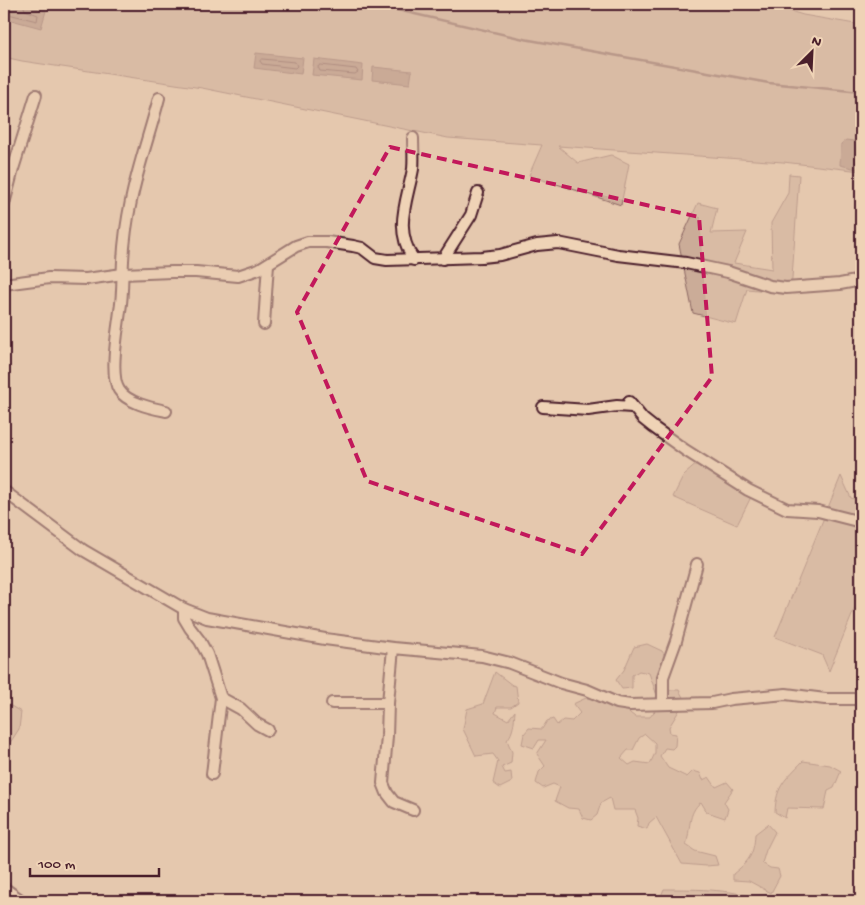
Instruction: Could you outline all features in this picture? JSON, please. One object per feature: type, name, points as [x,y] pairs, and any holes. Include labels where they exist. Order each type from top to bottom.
[{"type":"street","points":[[4,204],[36,95]]},
{"type":"street","points":[[159,98],[131,201],[123,259],[120,310],[116,338],[116,385],[122,394],[132,400],[166,411]]},
{"type":"street","points":[[398,259],[404,244],[403,225],[406,195],[413,164],[413,138]]},
{"type":"street","points":[[443,259],[471,215],[478,193]]},
{"type":"street","points":[[4,284],[49,278],[86,280],[123,274],[196,272],[238,276],[259,269],[296,246],[308,242],[357,246],[379,259],[414,260],[500,255],[537,245],[558,244],[618,255],[686,263],[728,272],[770,286],[786,288],[840,284],[861,280]]},
{"type":"street","points":[[404,244],[414,260]]},
{"type":"street","points":[[264,324],[268,264]]},
{"type":"street","points":[[543,407],[588,410],[631,404],[643,419],[685,450],[748,490],[787,508],[818,512],[861,522]]},
{"type":"street","points":[[4,491],[78,546],[184,609],[220,621],[325,639],[393,648],[471,654],[499,659],[623,705],[712,703],[731,698],[786,694],[825,699],[861,699]]},
{"type":"street","points":[[662,704],[663,677],[676,641],[697,564]]},
{"type":"street","points":[[184,609],[184,618],[207,654],[221,698],[212,774]]},
{"type":"street","points":[[393,648],[384,783],[387,793],[394,802],[413,810]]},
{"type":"street","points":[[221,698],[241,709],[257,724],[268,730]]},
{"type":"street","points":[[332,703],[388,704]]},
{"type":"street","points":[[4,888],[22,901]]},
{"type":"highlighted area","points":[[390,147],[699,217],[712,377],[582,554],[367,481],[297,312]]},
{"type":"shaded area","points":[[4,4],[767,4],[803,15],[861,25],[861,171],[783,162],[558,146],[578,163],[611,155],[629,164],[621,205],[529,175],[542,145],[448,138],[202,88],[4,57]]},
{"type":"shaded area","points":[[789,174],[799,175],[791,293],[747,289],[736,324],[693,313],[679,244],[698,203],[717,208],[711,233],[747,232],[734,263],[772,269],[771,223],[788,193]]},
{"type":"shaded area","points":[[699,462],[752,495],[737,525],[673,497],[684,475]]},
{"type":"shaded area","points":[[841,476],[851,498],[861,501],[861,593],[829,671],[822,655],[775,637]]},
{"type":"shaded area","points":[[647,644],[662,651],[667,659],[662,670],[669,680],[669,690],[679,690],[685,701],[669,727],[670,733],[676,734],[675,746],[672,749],[665,748],[660,756],[668,768],[687,777],[693,771],[700,773],[703,780],[709,777],[716,787],[727,782],[733,789],[724,802],[728,809],[725,818],[707,812],[701,802],[691,816],[686,845],[695,851],[715,856],[718,865],[682,864],[656,817],[649,823],[647,829],[637,826],[638,818],[635,810],[613,810],[610,798],[601,803],[597,815],[591,820],[583,818],[579,809],[568,808],[555,801],[560,787],[553,784],[543,788],[536,783],[539,772],[545,766],[537,754],[546,740],[539,740],[534,748],[522,744],[524,734],[529,728],[542,729],[547,721],[553,719],[557,725],[563,720],[572,721],[580,713],[573,704],[586,698],[620,705],[635,717],[650,717],[660,704],[649,673],[639,671],[632,675],[632,688],[622,689],[616,680],[624,670],[634,647]],"holes":[[[645,734],[655,743],[655,753],[650,764],[635,762],[629,765],[621,758],[628,750],[633,750],[639,738]]]},
{"type":"shaded area","points":[[495,672],[516,686],[518,702],[511,707],[497,707],[495,713],[508,720],[515,711],[512,730],[507,740],[512,752],[511,763],[502,767],[505,773],[511,772],[512,782],[500,788],[493,783],[498,761],[493,754],[476,756],[463,729],[467,709],[483,704]]},
{"type":"shaded area","points":[[4,702],[21,712],[19,729],[4,752]]},
{"type":"shaded area","points":[[803,761],[830,765],[841,771],[834,788],[828,791],[824,809],[787,808],[785,818],[775,812],[777,795],[783,783]]},
{"type":"shaded area","points":[[768,824],[775,832],[762,863],[770,868],[778,869],[780,876],[771,893],[749,881],[733,880],[733,874],[750,857],[755,834]]},
{"type":"shaded area","points":[[664,889],[729,892],[767,901],[659,901]]},
{"type":"water","points":[[4,4],[21,4],[46,11],[41,28],[4,18]]},
{"type":"water","points":[[256,53],[303,58],[301,74],[254,68]]},
{"type":"water","points":[[314,59],[363,65],[362,80],[312,75]]},
{"type":"water","points":[[373,67],[412,71],[410,84],[372,80]]},
{"type":"water","points":[[846,140],[861,142],[861,170],[840,165],[841,144]]},
{"type":"waterway","points":[[371,4],[524,39],[769,83],[861,92]]}]
